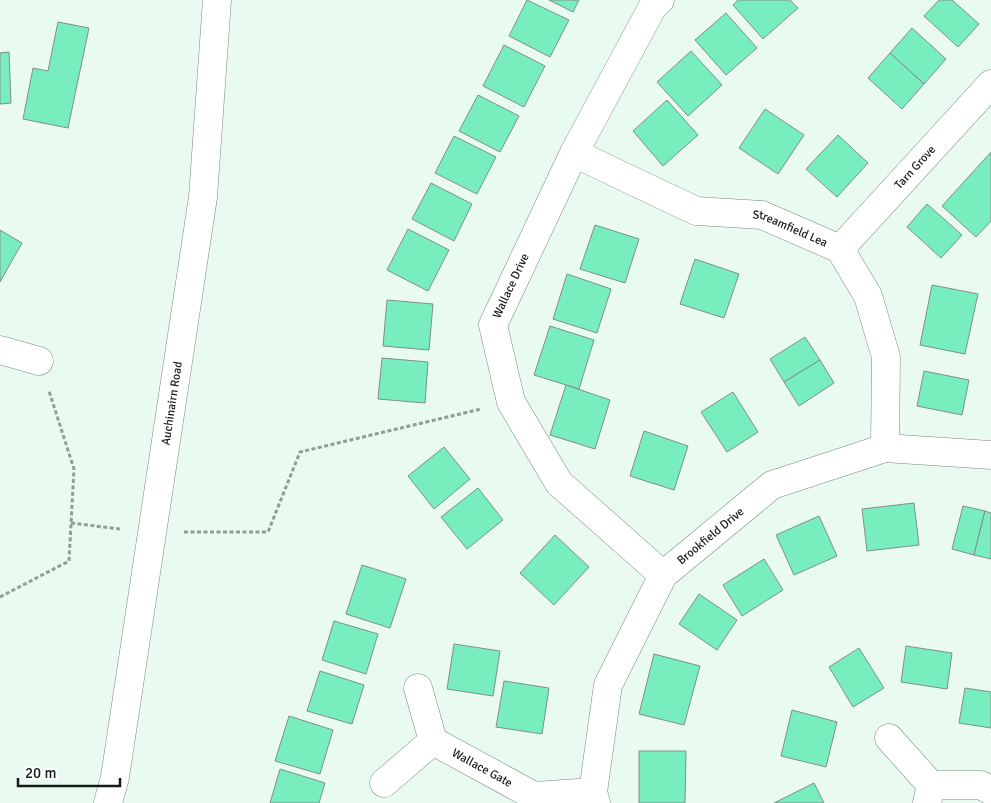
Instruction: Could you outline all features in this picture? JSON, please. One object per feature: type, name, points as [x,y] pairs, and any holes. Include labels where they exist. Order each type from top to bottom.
[{"type":"street","name":"Auchinairn Road","points":[[108,803],[115,776],[203,197],[217,0]]},
{"type":"street","name":"Wallace Drive","points":[[660,0],[652,8],[574,153],[493,325],[511,402],[559,483],[662,574]]},
{"type":"street","name":"Tarn Grove","points":[[840,249],[991,84]]},
{"type":"street","name":"Streamfield Lea","points":[[574,153],[696,210],[762,214],[840,249],[868,296],[886,357],[885,448]]},
{"type":"street","points":[[0,350],[39,361]]},
{"type":"street","name":"Brookfield Drive","points":[[594,797],[608,685],[662,574],[772,485],[885,448],[991,455]]},
{"type":"street","points":[[384,783],[433,741],[418,688]]},
{"type":"street","points":[[889,738],[929,794],[981,786],[991,791]]},
{"type":"street","name":"Wallace Gate","points":[[433,741],[534,796],[594,797]]},
{"type":"path","points":[[0,597],[69,561],[74,469],[39,361]]},
{"type":"path","points":[[71,523],[152,532],[268,532],[300,452],[511,402]]},
{"type":"building","points":[[527,0],[569,20],[550,57],[509,36]]},
{"type":"building","points":[[549,0],[579,0],[573,12]]},
{"type":"building","points":[[738,0],[790,0],[798,8],[763,39],[733,5]]},
{"type":"building","points":[[939,0],[952,0],[979,24],[958,47],[924,16]]},
{"type":"building","points":[[726,13],[757,48],[726,75],[695,40]]},
{"type":"building","points":[[58,22],[89,28],[68,128],[23,119],[33,68],[48,71]]},
{"type":"building","points":[[912,28],[946,59],[924,84],[890,53]]},
{"type":"building","points":[[504,45],[545,66],[524,107],[483,86]]},
{"type":"building","points":[[691,51],[722,85],[688,116],[657,82]]},
{"type":"building","points":[[9,52],[11,103],[0,104],[0,53]]},
{"type":"building","points":[[890,53],[924,84],[902,109],[868,78]]},
{"type":"building","points":[[478,95],[519,116],[500,152],[459,131]]},
{"type":"building","points":[[667,100],[698,135],[663,166],[633,131]]},
{"type":"building","points":[[765,109],[804,135],[778,174],[739,148]]},
{"type":"building","points":[[838,135],[868,163],[837,197],[806,169]]},
{"type":"building","points":[[454,136],[496,157],[477,194],[435,173]]},
{"type":"building","points":[[991,152],[991,221],[976,237],[942,206]]},
{"type":"building","points":[[431,183],[472,204],[454,241],[412,219]]},
{"type":"building","points":[[927,204],[962,235],[941,258],[907,227]]},
{"type":"building","points":[[595,225],[639,239],[625,283],[580,269]]},
{"type":"building","points":[[408,229],[449,250],[428,291],[387,270]]},
{"type":"building","points":[[0,230],[22,243],[0,282]]},
{"type":"building","points":[[695,259],[739,274],[724,318],[680,304]]},
{"type":"building","points":[[567,274],[611,289],[597,333],[553,319]]},
{"type":"building","points":[[932,285],[978,294],[965,354],[920,345]]},
{"type":"building","points":[[387,300],[433,304],[429,350],[383,346]]},
{"type":"building","points":[[550,326],[594,340],[579,389],[534,375]]},
{"type":"building","points":[[805,337],[820,360],[784,382],[770,359]]},
{"type":"building","points":[[382,358],[428,362],[425,403],[378,399]]},
{"type":"building","points":[[820,360],[834,383],[799,406],[784,382]]},
{"type":"building","points":[[924,371],[969,380],[962,415],[917,406]]},
{"type":"building","points":[[566,385],[610,400],[595,449],[550,435]]},
{"type":"building","points":[[733,392],[758,432],[727,452],[701,412]]},
{"type":"building","points":[[644,431],[688,446],[674,490],[630,476]]},
{"type":"building","points":[[444,447],[470,479],[434,509],[408,476]]},
{"type":"building","points":[[478,488],[503,520],[467,549],[441,517]]},
{"type":"building","points":[[914,503],[919,545],[867,551],[862,509]]},
{"type":"building","points":[[963,506],[985,511],[974,555],[952,549]]},
{"type":"building","points":[[985,511],[991,513],[991,559],[974,555]]},
{"type":"building","points":[[819,516],[837,556],[794,575],[776,535]]},
{"type":"building","points":[[555,535],[589,567],[554,605],[520,573]]},
{"type":"building","points":[[764,559],[783,590],[742,616],[723,585]]},
{"type":"building","points":[[362,565],[406,579],[390,628],[346,614]]},
{"type":"building","points":[[699,594],[737,620],[717,650],[679,624]]},
{"type":"building","points":[[334,621],[378,634],[366,674],[322,660]]},
{"type":"building","points":[[454,644],[500,651],[493,696],[447,689]]},
{"type":"building","points":[[906,646],[952,653],[947,689],[901,682]]},
{"type":"building","points":[[859,648],[884,688],[853,707],[829,667]]},
{"type":"building","points":[[654,654],[700,666],[684,725],[639,714]]},
{"type":"building","points":[[320,671],[364,685],[352,724],[307,711]]},
{"type":"building","points":[[504,681],[549,688],[542,734],[496,727]]},
{"type":"building","points":[[965,688],[991,692],[991,728],[959,723]]},
{"type":"building","points":[[792,710],[837,722],[826,767],[781,756]]},
{"type":"building","points":[[289,716],[333,730],[320,774],[275,761]]},
{"type":"building","points":[[639,751],[686,751],[685,803],[639,803]]},
{"type":"building","points":[[280,769],[325,783],[319,803],[270,803]]},
{"type":"building","points":[[814,783],[824,803],[774,803]]}]
